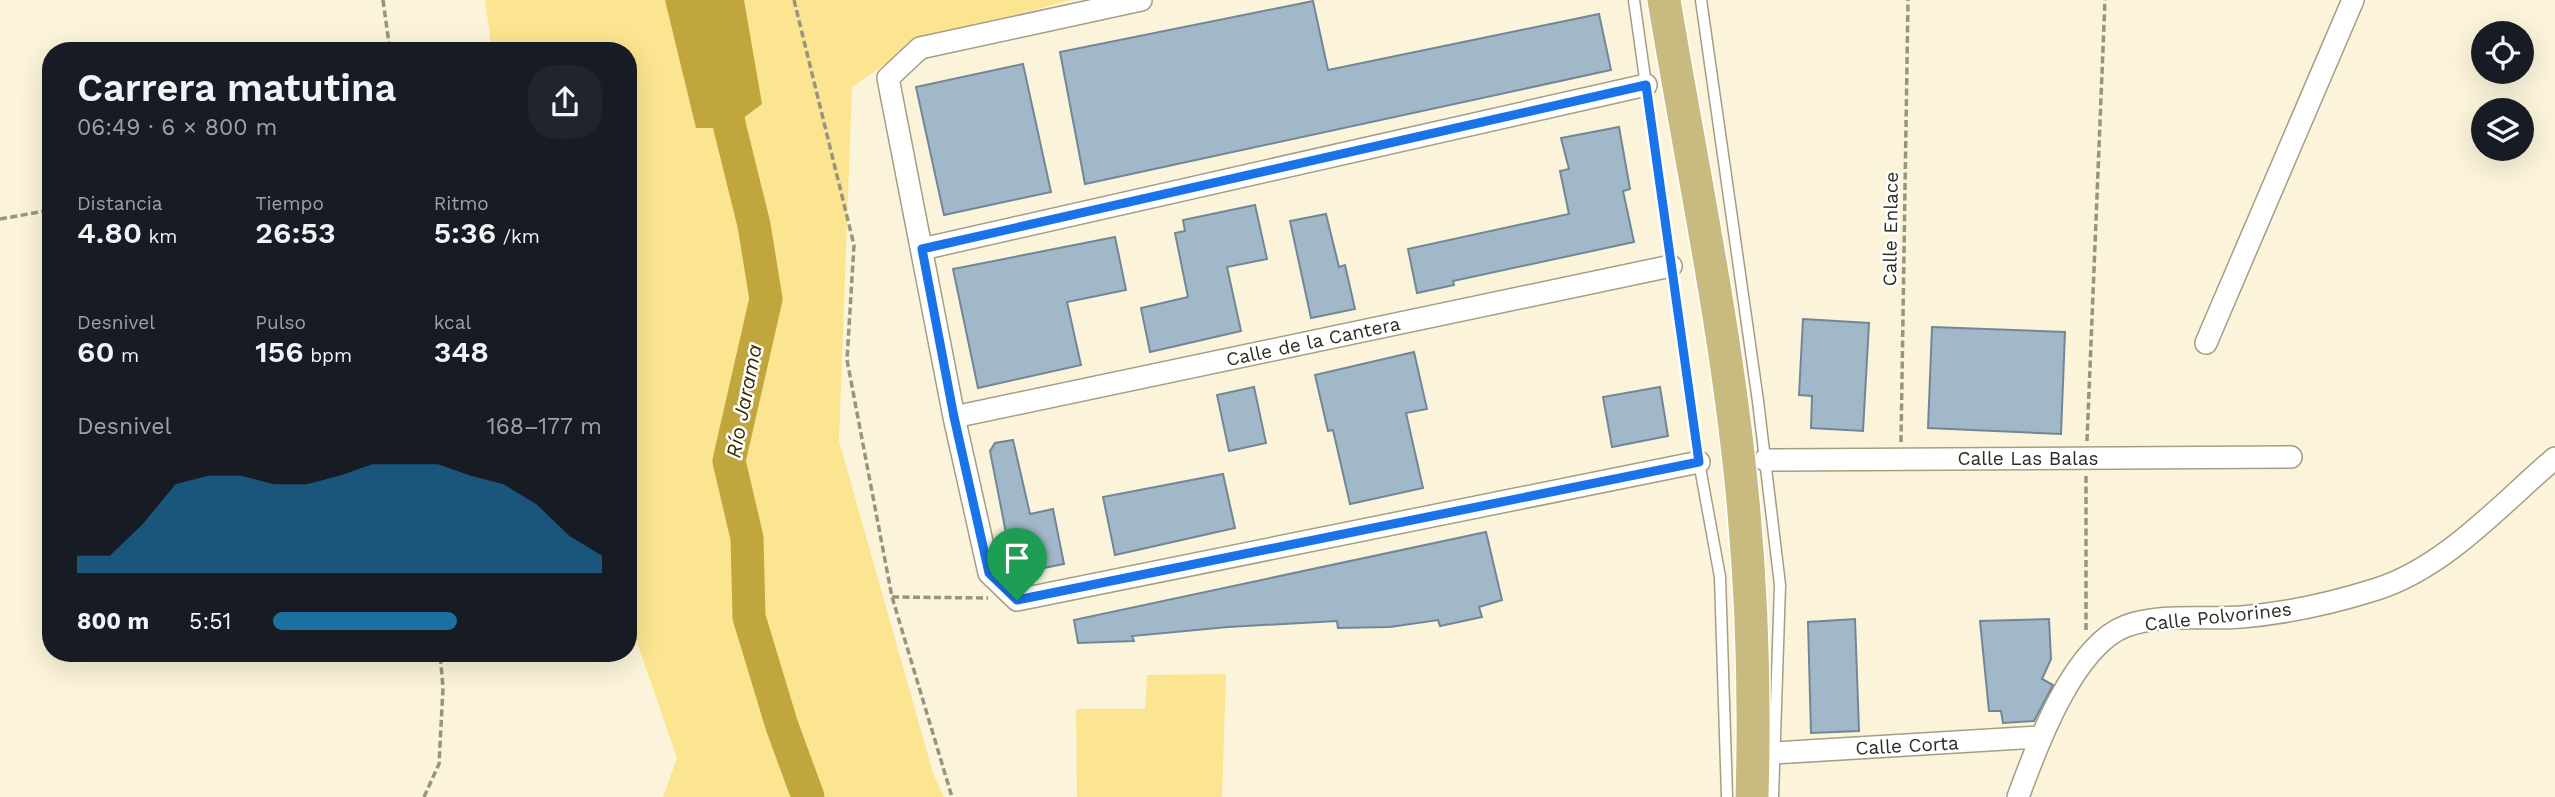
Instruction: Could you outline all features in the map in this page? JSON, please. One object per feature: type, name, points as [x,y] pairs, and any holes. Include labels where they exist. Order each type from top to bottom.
[{"type":"main road","points":[[1664,0],[1727,377],[1742,491],[1753,678],[1752,797]]},
{"type":"street","points":[[1141,0],[920,48],[887,78],[954,417],[989,573],[1017,600],[1699,462]]},
{"type":"street","points":[[2206,343],[2353,0]]},
{"type":"street","points":[[922,249],[1646,85]]},
{"type":"street","name":"Calle de la Cantera","points":[[954,417],[1671,266]]},
{"type":"street","name":"Calle Las Balas","points":[[1765,460],[2291,457]]},
{"type":"street","name":"Calle Polvorines","points":[[2018,797],[2039,737],[2086,656],[2124,627],[2165,618],[2242,617],[2300,609],[2380,589],[2432,562],[2555,458]]},
{"type":"street","name":"Calle Corta","points":[[1775,753],[2039,737]]},
{"type":"lane","points":[[1634,0],[1699,462],[1720,577],[1727,797]]},
{"type":"lane","points":[[1701,0],[1780,585],[1773,797]]},
{"type":"path","points":[[383,0],[389,42]]},
{"type":"path","points":[[794,0],[854,245],[847,360],[892,597],[952,797]]},
{"type":"path","name":"Calle Enlace","points":[[1900,459],[1908,0]]},
{"type":"path","points":[[2086,656],[2086,458],[2105,0]]},
{"type":"path","points":[[0,219],[42,212]]},
{"type":"path","points":[[892,597],[1017,600]]},
{"type":"path","points":[[424,797],[439,764],[443,688],[441,662]]},
{"type":"shaded area","points":[[485,0],[1071,0],[918,41],[852,87],[839,441],[933,773],[944,797],[663,797],[677,758],[637,642],[637,42],[491,42]]},
{"type":"shaded area","points":[[665,0],[744,0],[762,104],[730,128],[696,128]]},
{"type":"shaded area","points":[[1226,674],[1222,797],[1077,797],[1076,709],[1145,709],[1147,675]]},
{"type":"building","points":[[1313,1],[1328,70],[1599,14],[1611,70],[1085,184],[1060,52]]},
{"type":"building","points":[[1023,64],[1051,192],[944,215],[916,87]]},
{"type":"building","points":[[1619,127],[1630,189],[1623,191],[1634,242],[1453,281],[1454,285],[1417,293],[1408,249],[1569,214],[1560,171],[1569,169],[1561,138]]},
{"type":"building","points":[[1255,205],[1267,259],[1227,267],[1241,331],[1150,352],[1141,308],[1188,297],[1175,233],[1185,231],[1183,220]]},
{"type":"building","points":[[1326,214],[1339,267],[1345,265],[1355,309],[1311,318],[1290,221]]},
{"type":"building","points":[[1115,237],[1126,290],[1067,302],[1081,365],[978,388],[953,269]]},
{"type":"building","points":[[1803,319],[1869,323],[1863,431],[1811,428],[1812,396],[1799,395]]},
{"type":"building","points":[[1932,327],[2065,332],[2061,434],[1928,428]]},
{"type":"building","points":[[1414,352],[1427,409],[1406,413],[1423,488],[1350,504],[1333,430],[1328,431],[1315,375]]},
{"type":"building","points":[[1254,387],[1266,443],[1229,451],[1217,395]]},
{"type":"building","points":[[1660,387],[1668,436],[1612,447],[1603,397]]},
{"type":"building","points":[[1013,440],[1030,514],[1053,509],[1064,564],[1014,574],[990,451],[995,443]]},
{"type":"building","points":[[1223,474],[1235,528],[1115,555],[1103,497]]},
{"type":"building","points":[[1486,532],[1502,600],[1479,607],[1482,617],[1440,626],[1438,620],[1390,627],[1338,628],[1337,621],[1228,627],[1132,636],[1134,641],[1078,643],[1074,620]]},
{"type":"building","points":[[1855,619],[1859,731],[1811,733],[1808,622]]},
{"type":"building","points":[[2049,619],[2051,659],[2042,679],[2053,685],[2034,721],[2003,723],[2001,711],[1989,711],[1980,621]]},
{"type":"waterway","name":"Río Jarama","points":[[704,0],[730,128],[754,225],[766,299],[729,461],[747,538],[749,617],[782,726],[808,797]]},
{"type":"route","points":[[1646,85],[1699,462],[1017,600],[989,573],[954,417],[922,249],[1646,85]]}]
